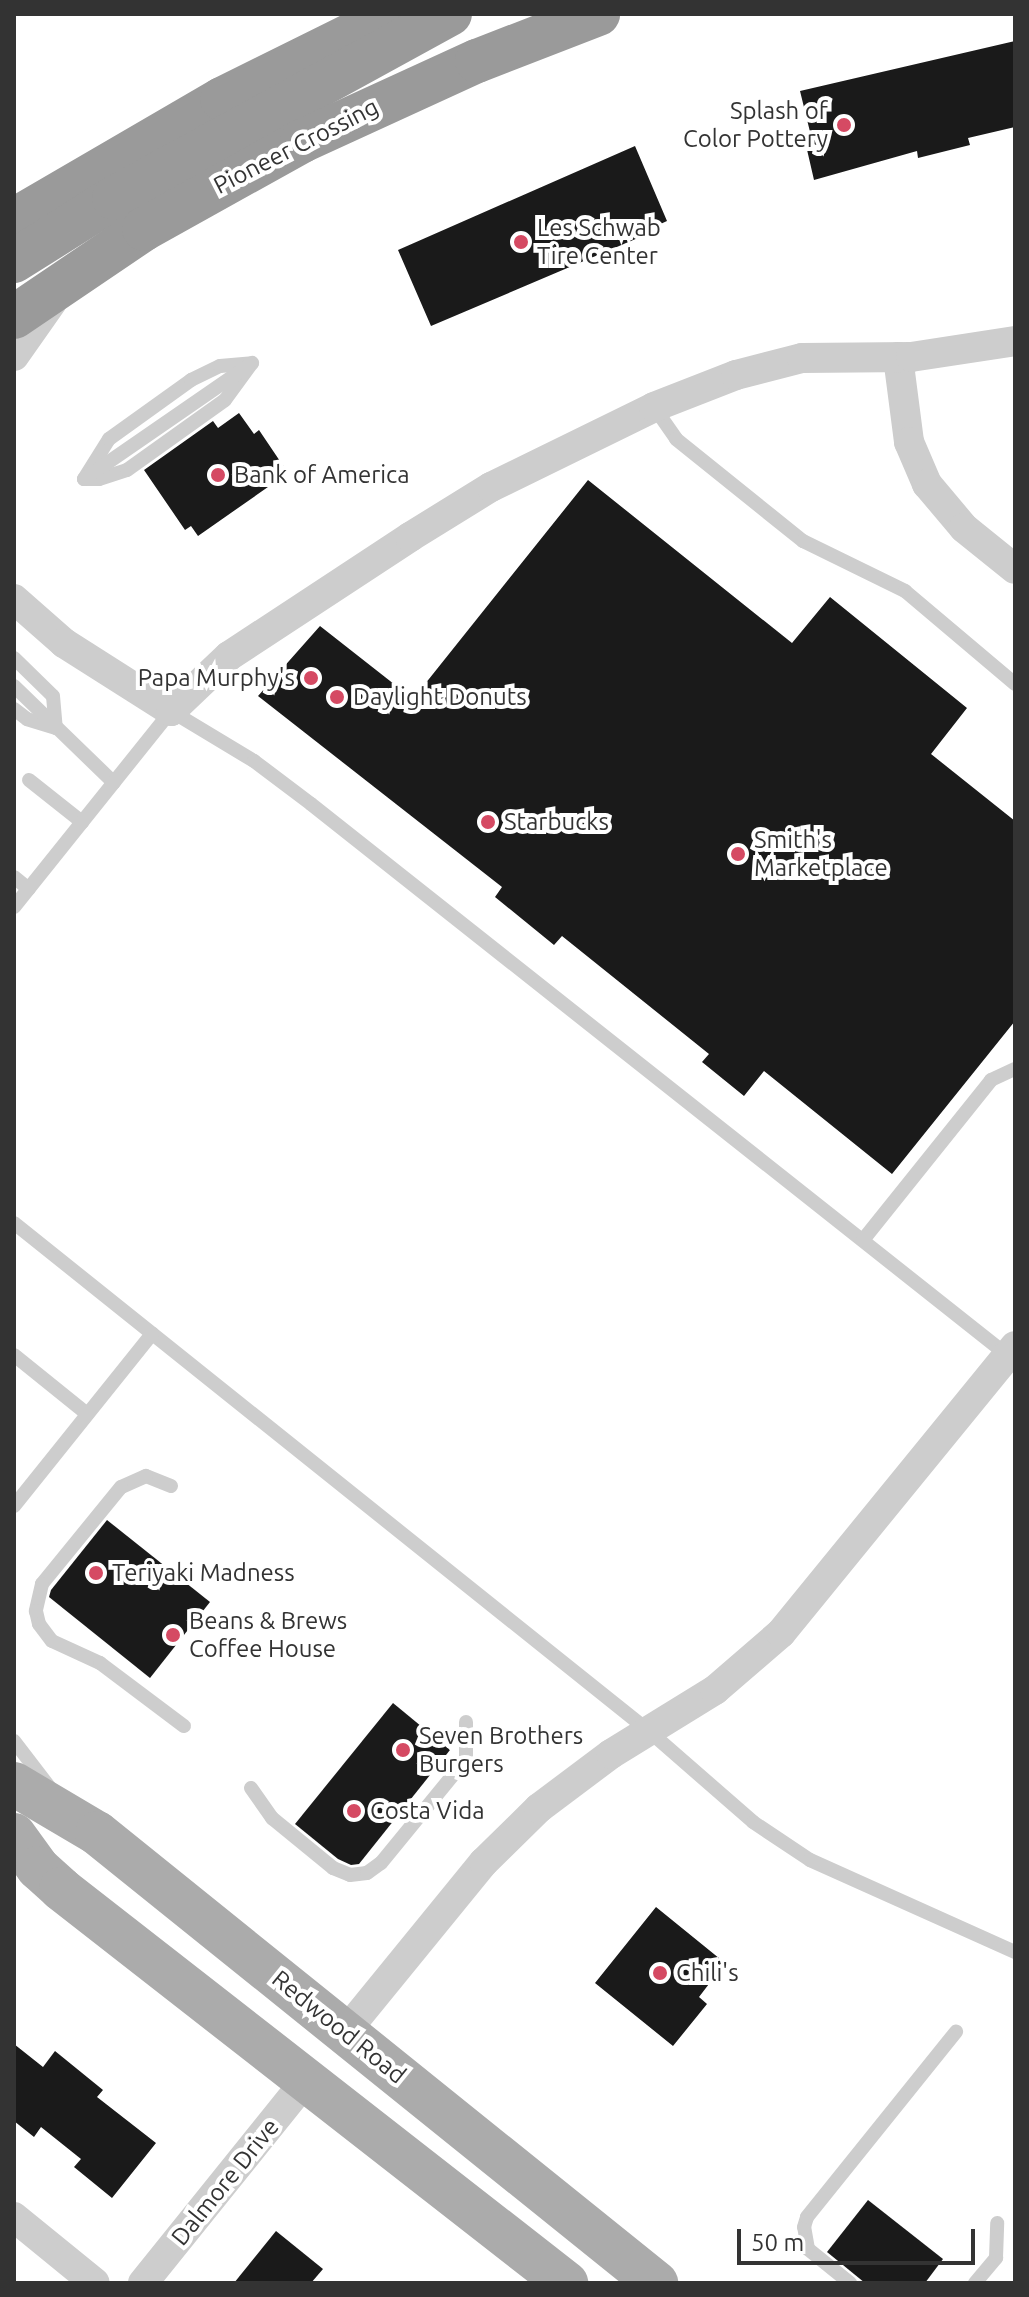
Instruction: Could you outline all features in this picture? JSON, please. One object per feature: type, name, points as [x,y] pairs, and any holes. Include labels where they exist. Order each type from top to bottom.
[{"type":"highway","points":[[14,220],[222,99],[394,14]]},
{"type":"highway","points":[[14,261],[114,198],[450,14]]},
{"type":"highway","name":"Pioneer Crossing","points":[[14,317],[74,275],[216,186],[314,135],[464,66],[598,14]]},
{"type":"main road","name":"Redwood Road","points":[[14,1784],[73,1816],[346,2031],[656,2283]]},
{"type":"main road","points":[[14,1835],[38,1868],[61,1889],[566,2283]]},
{"type":"street","points":[[14,356],[74,275]]},
{"type":"street","points":[[15,598],[75,651],[171,711],[229,656],[410,537],[491,487],[654,407],[772,364],[837,355],[898,357],[942,354],[1015,341]]},
{"type":"street","points":[[898,357],[909,442],[927,484],[964,528],[1015,569]]},
{"type":"street","points":[[346,2031],[510,1834],[574,1780],[715,1690],[781,1633],[1012,1354]]},
{"type":"street","name":"Dalmore Drive","points":[[143,2283],[306,2080]]},
{"type":"street","points":[[14,2217],[95,2283]]},
{"type":"lane","points":[[252,363],[225,400],[127,470],[99,479],[84,479],[109,439],[191,380],[220,366],[252,363]]},
{"type":"lane","points":[[654,407],[676,439],[803,541],[905,591],[1015,684]]},
{"type":"lane","points":[[14,658],[53,696],[56,728]]},
{"type":"lane","points":[[14,686],[34,702],[56,728],[114,783]]},
{"type":"lane","points":[[14,709],[27,719],[56,728]]},
{"type":"lane","points":[[14,907],[171,711],[277,777],[1012,1354]]},
{"type":"lane","points":[[29,780],[82,822]]},
{"type":"lane","points":[[14,877],[29,889]]},
{"type":"lane","points":[[863,1240],[991,1080],[1015,1069]]},
{"type":"lane","points":[[14,1223],[650,1732],[722,1797],[785,1845],[836,1872],[1015,1952]]},
{"type":"lane","points":[[14,1506],[152,1334]]},
{"type":"lane","points":[[14,1355],[87,1414]]},
{"type":"lane","points":[[171,1486],[146,1476],[121,1487],[42,1584],[36,1611],[39,1624],[52,1641],[111,1671],[184,1726]]},
{"type":"lane","points":[[251,1788],[272,1818],[333,1868],[350,1875],[367,1873],[381,1863],[466,1759],[466,1722]]},
{"type":"lane","points":[[14,1741],[73,1816]]},
{"type":"lane","points":[[850,2283],[808,2249],[804,2227],[807,2217],[956,2032]]},
{"type":"lane","points":[[975,2283],[996,2258],[997,2223]]},
{"type":"building","points":[[1015,41],[1015,127],[968,138],[970,145],[918,158],[917,151],[814,180],[805,141],[812,140],[800,91]]},
{"type":"building","name":"Les Schwab Tire Center","points":[[635,146],[667,221],[643,232],[645,235],[431,326],[398,250]]},
{"type":"building","name":"Bank of America","points":[[239,413],[254,434],[259,430],[288,473],[198,536],[191,526],[185,530],[144,470],[213,421],[218,428]]},
{"type":"building","name":"Smith's Marketplace","points":[[588,480],[792,643],[830,597],[967,708],[931,754],[1015,821],[1015,1021],[892,1174],[764,1071],[744,1096],[702,1062],[709,1054],[562,936],[554,945],[495,897],[502,887],[258,696],[320,626],[413,699]]},
{"type":"building","points":[[107,1520],[210,1602],[150,1678],[49,1597],[51,1590]]},
{"type":"building","points":[[393,1703],[450,1750],[359,1864],[351,1865],[338,1859],[295,1824]]},
{"type":"building","name":"Chili's","points":[[656,1907],[725,1963],[699,1997],[707,2004],[673,2046],[595,1983]]},
{"type":"building","points":[[14,2044],[43,2067],[55,2051],[103,2090],[97,2097],[156,2143],[112,2198],[74,2167],[81,2159],[41,2127],[34,2137],[14,2121]]},
{"type":"building","points":[[868,2200],[943,2259],[925,2283],[865,2283],[827,2252]]},
{"type":"building","points":[[276,2231],[323,2269],[311,2283],[234,2283]]},
{"type":"place","name":"Splash of Color Pottery","points":[[844,125]]},
{"type":"place","name":"Les Schwab Tire Center","points":[[521,242]]},
{"type":"place","name":"Bank of America","points":[[218,475]]},
{"type":"place","name":"Papa Murphy's","points":[[311,678]]},
{"type":"place","name":"Daylight Donuts","points":[[337,697]]},
{"type":"place","name":"Starbucks","points":[[488,822]]},
{"type":"place","name":"Smith's Marketplace","points":[[738,854]]},
{"type":"place","name":"Teriyaki Madness","points":[[96,1573]]},
{"type":"place","name":"Beans & Brews Coffee House","points":[[173,1635]]},
{"type":"place","name":"Seven Brothers Burgers","points":[[403,1750]]},
{"type":"place","name":"Costa Vida","points":[[354,1811]]},
{"type":"place","name":"Chili's","points":[[660,1973]]}]
